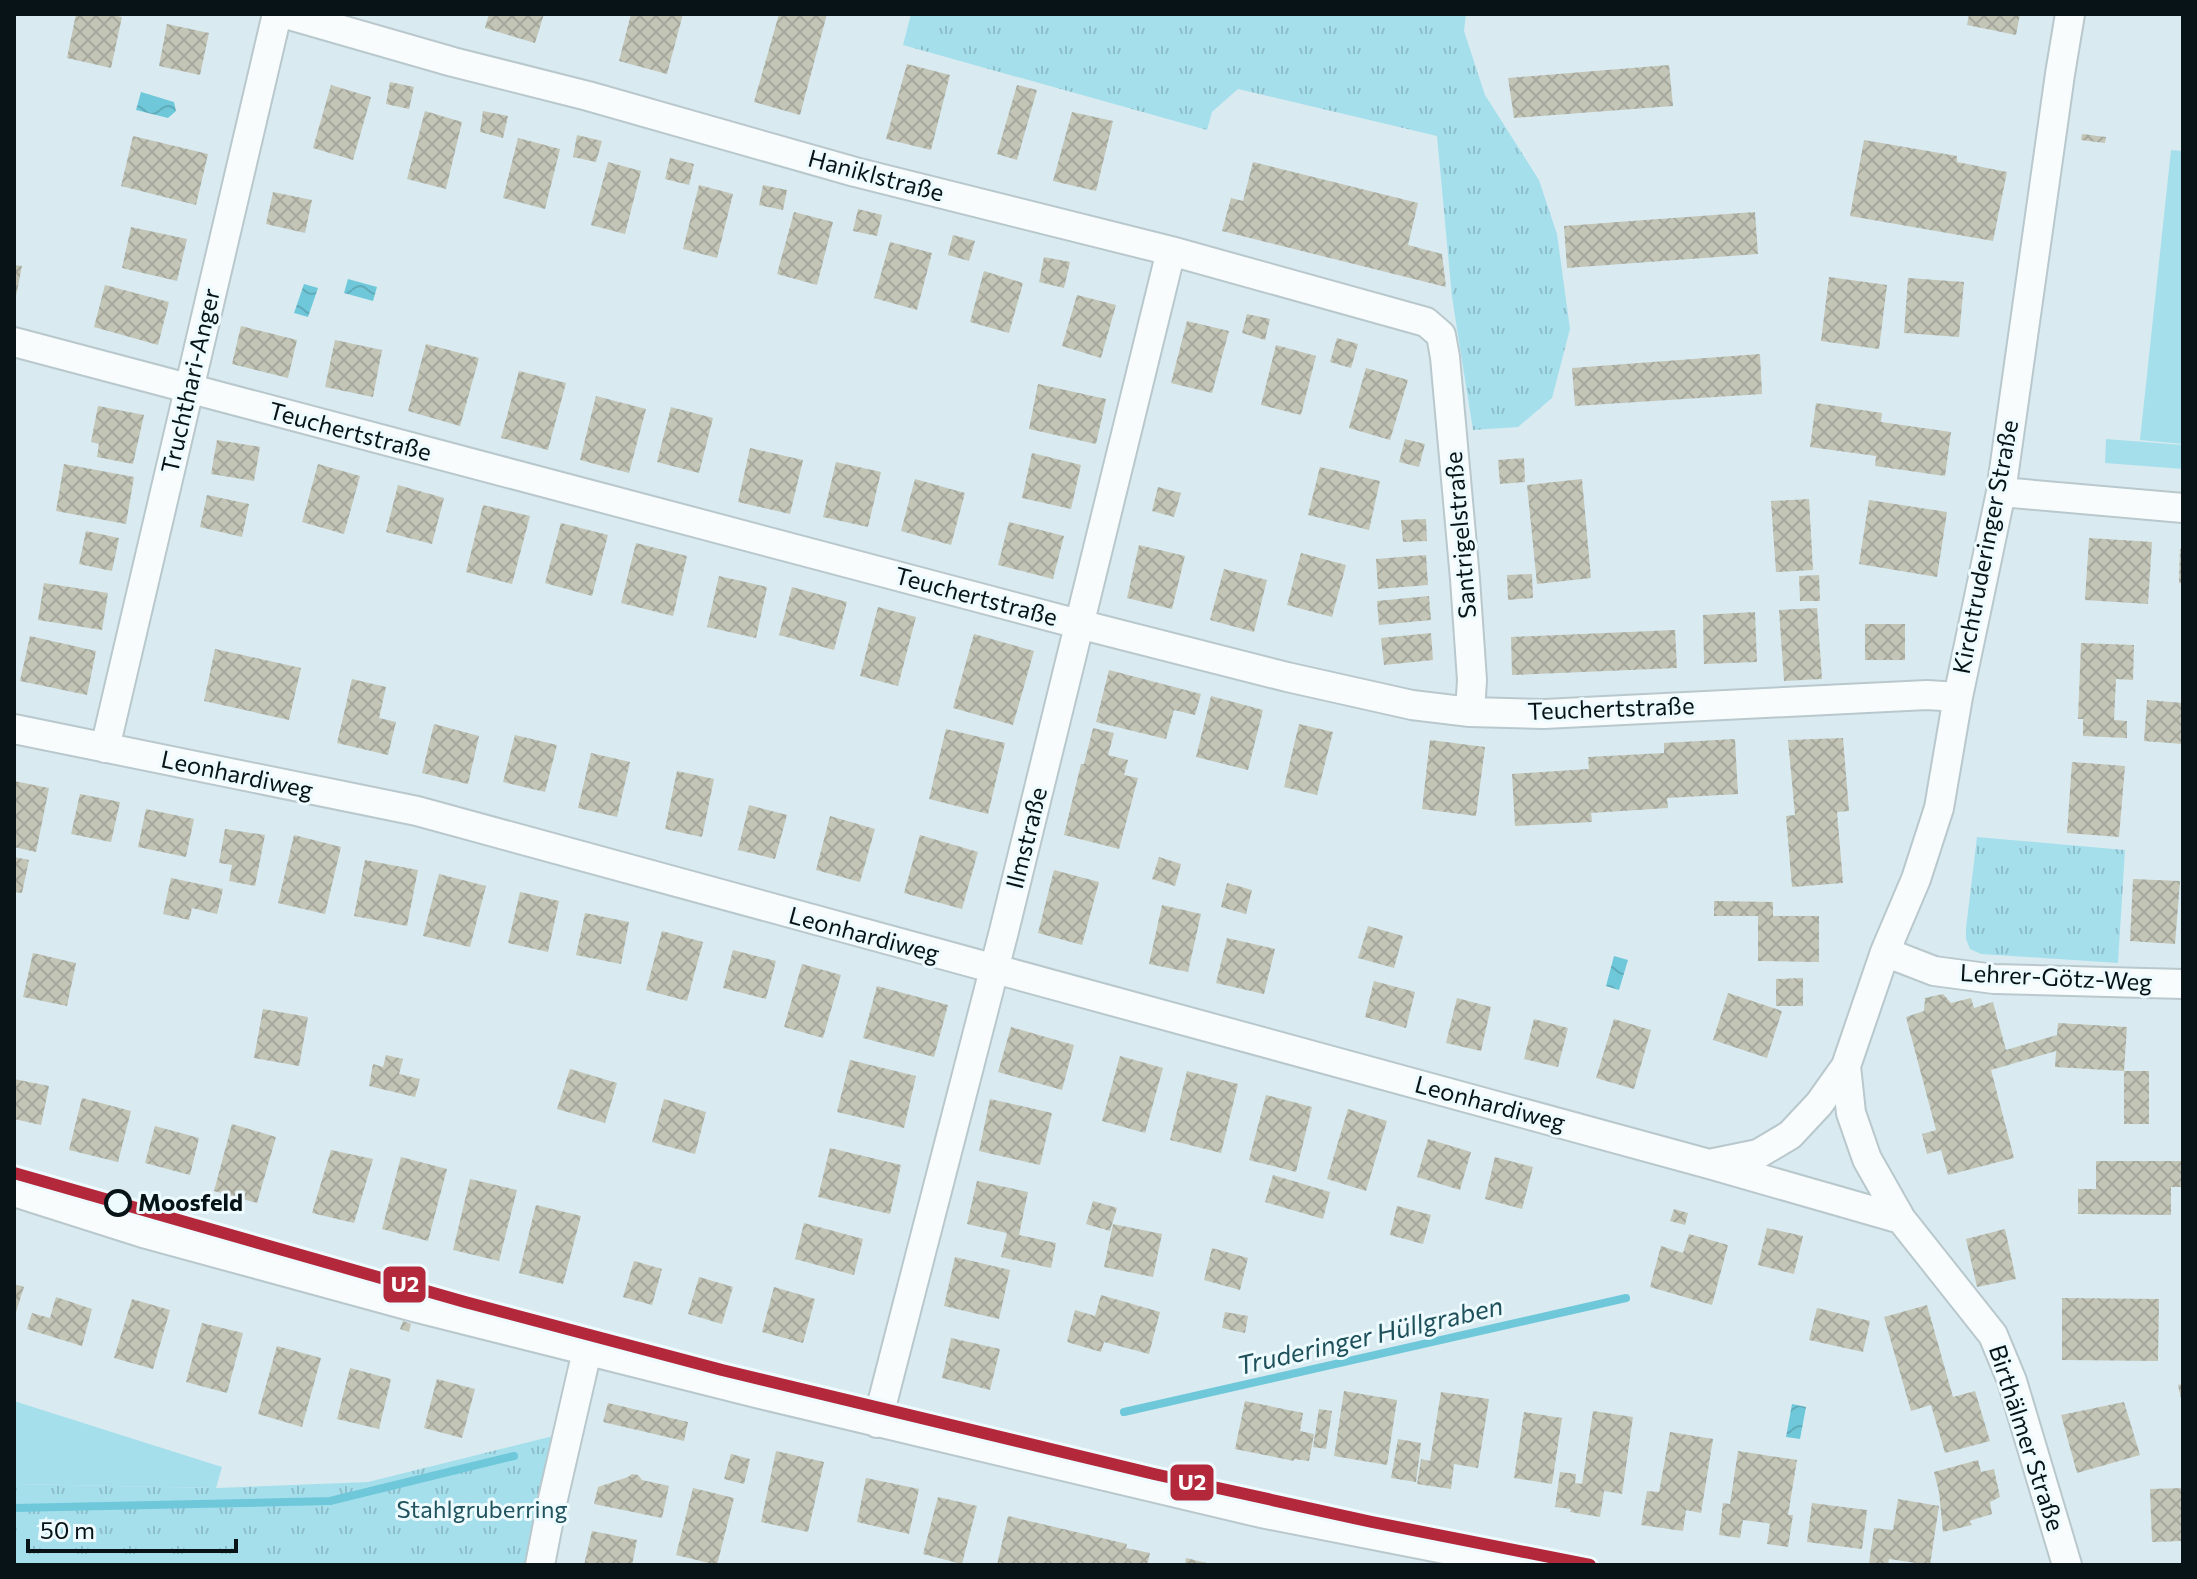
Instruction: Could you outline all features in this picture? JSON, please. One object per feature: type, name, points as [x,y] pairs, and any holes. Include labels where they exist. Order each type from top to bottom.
[{"type":"street","name":"Truchthari-Anger","points":[[105,748],[277,14]]},
{"type":"street","name":"Haniklstraße","points":[[286,14],[855,172],[1171,251],[1426,322],[1441,335],[1445,357]]},
{"type":"street","name":"Kirchtruderinger Straße","points":[[1846,1066],[1885,952],[1916,879],[1939,808],[1958,697],[2001,492],[2070,14]]},
{"type":"street","name":"Ilmstraße","points":[[877,1423],[994,970],[1171,251]]},
{"type":"street","name":"Teuchertstraße","points":[[14,342],[1080,624],[1287,677],[1412,705],[1470,712],[1544,714],[1927,695],[1958,697]]},
{"type":"street","name":"Santrigelstraße","points":[[1445,357],[1465,579],[1472,680],[1470,712]]},
{"type":"street","points":[[2001,492],[2183,508]]},
{"type":"street","name":"Leonhardiweg","points":[[14,729],[417,811],[1901,1219]]},
{"type":"street","name":"Lehrer-Götz-Weg","points":[[1885,952],[1934,971],[1994,979],[2183,984]]},
{"type":"street","name":"Leonhardiweg","points":[[1709,1164],[1758,1154],[1790,1135],[1819,1104],[1846,1066]]},
{"type":"street","name":"Birthälmer Straße","points":[[1846,1066],[1851,1113],[1867,1159],[1901,1219],[1993,1335],[2012,1381],[2067,1565]]},
{"type":"street","points":[[14,1192],[193,1247],[414,1307],[877,1423],[1261,1513],[1526,1565]]},
{"type":"street","points":[[540,1565],[587,1351]]},
{"type":"green space","points":[[911,14],[1466,14],[1464,31],[1485,95],[1539,180],[1557,234],[1570,329],[1552,398],[1518,427],[1473,430],[1452,297],[1437,136],[1238,89],[1212,112],[1207,130],[903,45]]},
{"type":"green space","points":[[2171,150],[2183,151],[2183,444],[2140,440]]},
{"type":"green space","points":[[2106,439],[2183,445],[2183,469],[2105,463]]},
{"type":"green space","points":[[1977,837],[2125,850],[2118,963],[1981,954],[1970,949],[1966,928]]},
{"type":"green space","points":[[14,1401],[222,1467],[216,1488],[14,1484]]},
{"type":"green space","name":"Stahlgruberring","points":[[553,1436],[527,1565],[14,1565],[14,1484],[216,1488],[368,1482]]},
{"type":"water","points":[[141,92],[174,102],[176,111],[168,118],[136,110]]},
{"type":"water","points":[[348,279],[377,287],[373,301],[344,293]]},
{"type":"water","points":[[304,284],[318,288],[308,317],[294,313]]},
{"type":"water","points":[[1614,956],[1628,960],[1619,990],[1606,986]]},
{"type":"water","points":[[1792,1404],[1806,1407],[1800,1439],[1786,1437]]},
{"type":"building","points":[[76,14],[122,17],[111,68],[67,58]]},
{"type":"building","points":[[489,14],[544,14],[535,43],[485,28]]},
{"type":"building","points":[[631,14],[683,14],[667,74],[619,61]]},
{"type":"building","points":[[779,14],[827,14],[800,115],[754,102]]},
{"type":"building","points":[[1969,14],[2020,14],[2016,35],[1967,25]]},
{"type":"building","points":[[167,24],[209,33],[200,75],[159,66]]},
{"type":"building","points":[[907,64],[950,75],[931,150],[886,139]]},
{"type":"building","points":[[1669,65],[1673,106],[1514,118],[1508,78]]},
{"type":"building","points":[[390,82],[414,87],[409,109],[386,104]]},
{"type":"building","points":[[331,85],[371,97],[353,160],[313,148]]},
{"type":"building","points":[[1017,85],[1037,90],[1017,160],[997,154]]},
{"type":"building","points":[[425,111],[462,122],[446,189],[407,179]]},
{"type":"building","points":[[483,111],[508,116],[503,138],[480,132]]},
{"type":"building","points":[[1072,112],[1113,121],[1096,191],[1053,181]]},
{"type":"building","points":[[2082,134],[2106,137],[2105,143],[2081,140]]},
{"type":"building","points":[[577,135],[602,141],[596,162],[573,157]]},
{"type":"building","points":[[133,136],[208,154],[196,205],[121,186]]},
{"type":"building","points":[[518,138],[560,149],[545,209],[503,198]]},
{"type":"building","points":[[1864,140],[1957,156],[1957,162],[2007,172],[1993,241],[1850,216]]},
{"type":"building","points":[[670,158],[694,164],[689,185],[665,179]]},
{"type":"building","points":[[608,162],[641,171],[625,234],[591,225]]},
{"type":"building","points":[[1253,162],[1418,203],[1408,245],[1442,254],[1446,287],[1222,231],[1231,198],[1243,201]]},
{"type":"building","points":[[699,185],[733,194],[717,258],[683,249]]},
{"type":"building","points":[[763,185],[787,190],[783,210],[759,205]]},
{"type":"building","points":[[273,192],[312,200],[305,233],[266,224]]},
{"type":"building","points":[[858,209],[882,215],[877,236],[853,231]]},
{"type":"building","points":[[794,212],[833,222],[817,285],[777,274]]},
{"type":"building","points":[[1755,212],[1758,254],[1567,268],[1564,226]]},
{"type":"building","points":[[131,227],[187,239],[177,281],[122,268]]},
{"type":"building","points":[[953,235],[975,241],[969,261],[948,255]]},
{"type":"building","points":[[890,242],[932,253],[917,310],[874,298]]},
{"type":"building","points":[[1044,257],[1070,262],[1064,288],[1039,282]]},
{"type":"building","points":[[14,265],[22,266],[15,301],[14,301]]},
{"type":"building","points":[[984,271],[1023,283],[1009,333],[970,322]]},
{"type":"building","points":[[1829,277],[1887,285],[1879,349],[1821,341]]},
{"type":"building","points":[[1908,278],[1964,282],[1959,337],[1904,333]]},
{"type":"building","points":[[105,285],[169,302],[158,345],[94,327]]},
{"type":"building","points":[[1077,295],[1116,305],[1101,358],[1062,346]]},
{"type":"building","points":[[1247,314],[1270,319],[1265,340],[1242,333]]},
{"type":"building","points":[[1187,321],[1229,331],[1212,393],[1171,383]]},
{"type":"building","points":[[241,326],[297,340],[288,378],[232,364]]},
{"type":"building","points":[[1337,338],[1358,344],[1351,368],[1330,362]]},
{"type":"building","points":[[335,340],[382,350],[373,397],[325,387]]},
{"type":"building","points":[[426,344],[479,358],[460,426],[408,411]]},
{"type":"building","points":[[1276,345],[1316,356],[1301,415],[1261,405]]},
{"type":"building","points":[[1760,354],[1762,394],[1575,406],[1572,368]]},
{"type":"building","points":[[1366,368],[1408,380],[1390,440],[1349,428]]},
{"type":"building","points":[[519,371],[566,383],[548,450],[501,438]]},
{"type":"building","points":[[1038,384],[1106,399],[1096,444],[1029,429]]},
{"type":"building","points":[[596,396],[646,409],[629,473],[580,460]]},
{"type":"building","points":[[1816,403],[1882,413],[1881,422],[1951,432],[1945,476],[1875,466],[1876,456],[1810,447]]},
{"type":"building","points":[[98,406],[144,415],[133,464],[97,457],[99,444],[91,442]]},
{"type":"building","points":[[671,407],[713,418],[699,473],[657,462]]},
{"type":"building","points":[[1405,439],[1425,444],[1419,467],[1399,462]]},
{"type":"building","points":[[217,440],[260,447],[254,481],[211,474]]},
{"type":"building","points":[[750,448],[803,460],[790,514],[738,502]]},
{"type":"building","points":[[1032,453],[1081,465],[1071,509],[1022,498]]},
{"type":"building","points":[[1524,458],[1525,482],[1500,484],[1498,460]]},
{"type":"building","points":[[836,462],[881,472],[868,527],[823,517]]},
{"type":"building","points":[[64,464],[134,477],[126,524],[56,511]]},
{"type":"building","points":[[318,464],[360,476],[344,534],[302,522]]},
{"type":"building","points":[[1320,467],[1380,481],[1369,530],[1308,515]]},
{"type":"building","points":[[915,479],[965,493],[951,545],[901,531]]},
{"type":"building","points":[[1582,479],[1591,578],[1537,584],[1527,485]]},
{"type":"building","points":[[398,485],[444,498],[432,544],[386,532]]},
{"type":"building","points":[[1158,487],[1181,493],[1174,517],[1152,511]]},
{"type":"building","points":[[207,495],[249,504],[242,537],[200,527]]},
{"type":"building","points":[[1809,499],[1813,570],[1776,572],[1771,501]]},
{"type":"building","points":[[1869,500],[1947,512],[1937,577],[1859,564]]},
{"type":"building","points":[[483,505],[530,516],[512,584],[466,572]]},
{"type":"building","points":[[1426,519],[1427,541],[1403,542],[1401,520]]},
{"type":"building","points":[[1009,522],[1064,536],[1053,579],[998,565]]},
{"type":"building","points":[[561,523],[608,535],[592,596],[545,583]]},
{"type":"building","points":[[86,531],[119,538],[112,571],[79,564]]},
{"type":"building","points":[[2089,538],[2152,542],[2148,604],[2085,600]]},
{"type":"building","points":[[636,543],[687,556],[673,616],[621,603]]},
{"type":"building","points":[[1139,545],[1185,556],[1172,609],[1127,598]]},
{"type":"building","points":[[2180,549],[2183,549],[2183,583],[2179,583]]},
{"type":"building","points":[[1301,553],[1346,565],[1332,617],[1287,605]]},
{"type":"building","points":[[1426,555],[1428,585],[1378,589],[1376,559]]},
{"type":"building","points":[[1224,569],[1267,580],[1254,632],[1210,620]]},
{"type":"building","points":[[1532,574],[1533,598],[1508,600],[1507,575]]},
{"type":"building","points":[[1819,575],[1820,601],[1800,601],[1799,576]]},
{"type":"building","points":[[719,576],[767,587],[756,638],[707,627]]},
{"type":"building","points":[[44,583],[108,593],[102,630],[38,620]]},
{"type":"building","points":[[792,587],[847,602],[834,650],[779,635]]},
{"type":"building","points":[[1429,596],[1431,620],[1379,625],[1377,601]]},
{"type":"building","points":[[878,607],[916,617],[898,686],[860,676]]},
{"type":"building","points":[[1817,608],[1822,679],[1784,681],[1779,610]]},
{"type":"building","points":[[1755,612],[1757,662],[1704,664],[1703,615]]},
{"type":"building","points":[[1865,624],[1905,624],[1905,660],[1865,660]]},
{"type":"building","points":[[1675,630],[1677,668],[1512,675],[1511,637]]},
{"type":"building","points":[[1431,633],[1433,660],[1384,665],[1381,638]]},
{"type":"building","points":[[974,634],[1034,651],[1013,725],[953,708]]},
{"type":"building","points":[[30,636],[96,651],[87,695],[20,681]]},
{"type":"building","points":[[2081,643],[2134,645],[2133,680],[2116,679],[2114,720],[2127,721],[2127,738],[2083,736],[2083,719],[2078,719]]},
{"type":"building","points":[[215,649],[301,668],[289,720],[204,701]]},
{"type":"building","points":[[1109,670],[1201,694],[1195,715],[1174,710],[1166,739],[1096,722]]},
{"type":"building","points":[[352,679],[386,687],[379,718],[396,722],[388,755],[337,743]]},
{"type":"building","points":[[1211,696],[1263,710],[1248,770],[1196,757]]},
{"type":"building","points":[[2147,700],[2183,703],[2183,744],[2144,741]]},
{"type":"building","points":[[434,724],[479,736],[468,784],[422,773]]},
{"type":"building","points":[[1299,724],[1333,732],[1317,795],[1284,787]]},
{"type":"building","points":[[1093,728],[1114,733],[1108,755],[1128,760],[1124,775],[1138,778],[1119,849],[1064,835]]},
{"type":"building","points":[[946,729],[1005,743],[988,814],[929,799]]},
{"type":"building","points":[[515,735],[557,745],[545,792],[503,782]]},
{"type":"building","points":[[1843,738],[1849,811],[1837,812],[1843,883],[1792,887],[1786,816],[1795,815],[1788,740]]},
{"type":"building","points":[[1735,739],[1738,794],[1667,798],[1668,808],[1591,813],[1592,822],[1515,826],[1512,774],[1589,769],[1588,757],[1664,753],[1664,743]]},
{"type":"building","points":[[1430,740],[1485,747],[1476,816],[1422,809]]},
{"type":"building","points":[[591,753],[630,762],[617,817],[578,808]]},
{"type":"building","points":[[2072,762],[2125,766],[2119,837],[2067,833]]},
{"type":"building","points":[[677,771],[714,779],[702,837],[665,829]]},
{"type":"building","points":[[14,781],[49,788],[36,852],[14,847]]},
{"type":"building","points":[[80,794],[120,802],[111,842],[71,834]]},
{"type":"building","points":[[749,805],[787,815],[775,859],[738,850]]},
{"type":"building","points":[[146,809],[194,819],[186,857],[138,847]]},
{"type":"building","points":[[830,816],[875,829],[860,882],[816,870]]},
{"type":"building","points":[[225,829],[265,835],[255,886],[229,881],[232,865],[219,863]]},
{"type":"building","points":[[294,835],[341,847],[325,914],[278,903]]},
{"type":"building","points":[[920,835],[978,852],[962,909],[904,893]]},
{"type":"building","points":[[14,857],[29,860],[22,893],[14,892]]},
{"type":"building","points":[[1159,857],[1181,864],[1175,886],[1152,879]]},
{"type":"building","points":[[365,860],[418,870],[407,926],[354,916]]},
{"type":"building","points":[[1054,870],[1099,882],[1082,945],[1038,933]]},
{"type":"building","points":[[439,874],[486,886],[470,947],[423,936]]},
{"type":"building","points":[[171,878],[223,889],[217,914],[192,908],[189,920],[163,914]]},
{"type":"building","points":[[2133,879],[2180,881],[2175,944],[2130,941]]},
{"type":"building","points":[[1227,883],[1252,890],[1246,914],[1221,907]]},
{"type":"building","points":[[520,892],[559,901],[548,952],[508,943]]},
{"type":"building","points":[[1714,901],[1773,902],[1773,916],[1819,916],[1819,962],[1758,961],[1758,916],[1714,916]]},
{"type":"building","points":[[1162,905],[1201,914],[1188,972],[1149,964]]},
{"type":"building","points":[[585,913],[629,922],[621,964],[576,955]]},
{"type":"building","points":[[1368,926],[1403,936],[1394,968],[1358,958]]},
{"type":"building","points":[[662,931],[703,942],[687,1001],[646,990]]},
{"type":"building","points":[[1227,938],[1275,949],[1264,994],[1216,983]]},
{"type":"building","points":[[733,950],[776,961],[766,999],[723,988]]},
{"type":"building","points":[[33,953],[76,963],[67,1006],[23,997]]},
{"type":"building","points":[[802,964],[841,975],[823,1038],[784,1027]]},
{"type":"building","points":[[1803,978],[1803,1006],[1776,1006],[1776,979]]},
{"type":"building","points":[[1374,981],[1415,992],[1406,1028],[1365,1017]]},
{"type":"building","points":[[877,986],[948,1005],[934,1057],[863,1038]]},
{"type":"building","points":[[1728,993],[1782,1011],[1767,1058],[1713,1040]]},
{"type":"building","points":[[1943,994],[1951,1003],[1971,998],[1974,1008],[1993,1002],[2006,1050],[2057,1035],[2058,1023],[2127,1027],[2124,1071],[2055,1067],[2056,1051],[1991,1070],[2014,1158],[1948,1175],[1941,1150],[1927,1154],[1922,1134],[1936,1130],[1906,1017],[1924,1011],[1925,998]]},
{"type":"building","points":[[1457,998],[1491,1007],[1481,1051],[1446,1043]]},
{"type":"building","points":[[263,1009],[308,1017],[299,1066],[254,1058]]},
{"type":"building","points":[[1534,1019],[1568,1028],[1558,1067],[1524,1059]]},
{"type":"building","points":[[1614,1019],[1651,1030],[1634,1089],[1596,1078]]},
{"type":"building","points":[[1011,1027],[1074,1045],[1062,1090],[998,1072]]},
{"type":"building","points":[[386,1055],[403,1059],[399,1074],[420,1079],[415,1097],[369,1086],[373,1064],[383,1067]]},
{"type":"building","points":[[1120,1056],[1163,1068],[1145,1133],[1102,1121]]},
{"type":"building","points":[[850,1060],[916,1076],[904,1128],[837,1112]]},
{"type":"building","points":[[570,1069],[617,1083],[605,1123],[557,1109]]},
{"type":"building","points":[[1187,1071],[1238,1084],[1221,1153],[1170,1140]]},
{"type":"building","points":[[2124,1071],[2149,1071],[2149,1124],[2124,1124]]},
{"type":"building","points":[[14,1079],[49,1086],[41,1125],[14,1119]]},
{"type":"building","points":[[1266,1095],[1312,1107],[1296,1172],[1249,1160]]},
{"type":"building","points":[[82,1098],[131,1111],[118,1162],[69,1150]]},
{"type":"building","points":[[664,1099],[706,1112],[695,1154],[652,1142]]},
{"type":"building","points":[[990,1099],[1052,1113],[1040,1165],[979,1151]]},
{"type":"building","points":[[1348,1109],[1387,1121],[1366,1191],[1327,1179]]},
{"type":"building","points":[[232,1124],[276,1137],[257,1203],[214,1191]]},
{"type":"building","points":[[155,1126],[199,1138],[190,1175],[145,1163]]},
{"type":"building","points":[[1428,1139],[1471,1152],[1460,1190],[1417,1177]]},
{"type":"building","points":[[830,1148],[901,1165],[890,1214],[818,1197]]},
{"type":"building","points":[[331,1150],[373,1159],[354,1223],[312,1213]]},
{"type":"building","points":[[401,1157],[447,1169],[428,1241],[382,1229]]},
{"type":"building","points":[[1495,1157],[1533,1167],[1522,1209],[1485,1199]]},
{"type":"building","points":[[2096,1161],[2183,1161],[2183,1187],[2171,1187],[2171,1215],[2078,1214],[2078,1189],[2096,1189]]},
{"type":"building","points":[[1273,1175],[1330,1192],[1323,1219],[1265,1202]]},
{"type":"building","points":[[470,1179],[517,1190],[499,1261],[453,1250]]},
{"type":"building","points":[[977,1181],[1028,1192],[1019,1235],[1056,1243],[1051,1268],[1001,1257],[1007,1233],[967,1224]]},
{"type":"building","points":[[1093,1201],[1117,1208],[1110,1231],[1086,1224]]},
{"type":"building","points":[[536,1205],[581,1216],[563,1284],[519,1273]]},
{"type":"building","points":[[1397,1206],[1431,1215],[1423,1244],[1390,1235]]},
{"type":"building","points":[[1674,1209],[1688,1213],[1685,1225],[1670,1221]]},
{"type":"building","points":[[804,1223],[863,1239],[854,1275],[795,1259]]},
{"type":"building","points":[[1113,1224],[1162,1234],[1153,1277],[1104,1267]]},
{"type":"building","points":[[1767,1228],[1803,1236],[1794,1274],[1758,1265]]},
{"type":"building","points":[[2005,1229],[2016,1279],[1977,1287],[1966,1239]]},
{"type":"building","points":[[1689,1234],[1728,1245],[1712,1305],[1650,1287],[1661,1246],[1683,1253]]},
{"type":"building","points":[[1212,1248],[1248,1258],[1240,1290],[1204,1280]]},
{"type":"building","points":[[955,1257],[1010,1270],[999,1319],[944,1306]]},
{"type":"building","points":[[634,1261],[662,1269],[652,1305],[623,1297]]},
{"type":"building","points":[[699,1277],[733,1287],[722,1324],[688,1314]]},
{"type":"building","points":[[14,1284],[24,1287],[15,1315],[14,1315]]},
{"type":"building","points":[[774,1287],[815,1299],[803,1343],[762,1332]]},
{"type":"building","points":[[1101,1295],[1160,1312],[1149,1354],[1104,1342],[1101,1352],[1067,1342],[1075,1310],[1095,1316]]},
{"type":"building","points":[[56,1297],[92,1309],[82,1346],[27,1329],[32,1313],[50,1318]]},
{"type":"building","points":[[2062,1298],[2159,1299],[2158,1361],[2062,1360]]},
{"type":"building","points":[[132,1299],[170,1310],[153,1369],[114,1358]]},
{"type":"building","points":[[1927,1305],[1953,1397],[1975,1391],[1990,1441],[1945,1453],[1931,1405],[1911,1411],[1884,1317]]},
{"type":"building","points":[[1817,1308],[1870,1321],[1863,1352],[1809,1340]]},
{"type":"building","points":[[1225,1312],[1248,1316],[1245,1333],[1222,1328]]},
{"type":"building","points":[[403,1321],[411,1324],[409,1332],[400,1329]]},
{"type":"building","points":[[202,1323],[243,1333],[227,1393],[186,1382]]},
{"type":"building","points":[[951,1338],[1000,1349],[990,1390],[942,1378]]},
{"type":"building","points":[[277,1346],[321,1358],[302,1427],[258,1414]]},
{"type":"building","points":[[350,1368],[391,1379],[379,1429],[337,1419]]},
{"type":"building","points":[[437,1379],[475,1389],[462,1438],[424,1428]]},
{"type":"building","points":[[2183,1384],[2183,1403],[2182,1403],[2178,1385]]},
{"type":"building","points":[[1344,1391],[1397,1400],[1387,1465],[1334,1456]]},
{"type":"building","points":[[1441,1392],[1489,1399],[1478,1468],[1454,1464],[1451,1489],[1417,1484],[1421,1459],[1430,1461]]},
{"type":"building","points":[[1245,1401],[1303,1413],[1300,1431],[1314,1434],[1309,1461],[1294,1461],[1235,1449]]},
{"type":"building","points":[[2124,1402],[2140,1455],[2077,1473],[2061,1415]]},
{"type":"building","points":[[608,1403],[688,1422],[684,1441],[603,1422]]},
{"type":"building","points":[[1319,1409],[1332,1411],[1326,1449],[1313,1447]]},
{"type":"building","points":[[1593,1411],[1633,1417],[1622,1494],[1604,1491],[1600,1517],[1555,1507],[1560,1472],[1576,1474],[1575,1483],[1582,1484]]},
{"type":"building","points":[[1524,1412],[1562,1418],[1552,1484],[1514,1478]]},
{"type":"building","points":[[1670,1432],[1713,1439],[1701,1513],[1686,1510],[1683,1531],[1641,1525],[1647,1491],[1659,1492]]},
{"type":"building","points":[[1398,1439],[1421,1443],[1416,1482],[1391,1478]]},
{"type":"building","points":[[776,1451],[824,1462],[808,1532],[761,1522]]},
{"type":"building","points":[[1738,1451],[1797,1460],[1788,1515],[1793,1515],[1788,1547],[1767,1544],[1770,1524],[1767,1523],[1743,1520],[1740,1538],[1719,1535],[1723,1503],[1730,1504]]},
{"type":"building","points":[[731,1454],[750,1459],[744,1484],[724,1479]]},
{"type":"building","points":[[1978,1460],[1981,1472],[1994,1469],[2000,1497],[1990,1502],[1992,1514],[1969,1521],[1972,1525],[1943,1532],[1934,1472]]},
{"type":"building","points":[[632,1474],[642,1480],[669,1486],[662,1518],[594,1504],[598,1487]]},
{"type":"building","points":[[866,1478],[919,1489],[909,1534],[857,1522]]},
{"type":"building","points":[[693,1488],[734,1498],[717,1565],[676,1555]]},
{"type":"building","points":[[2183,1488],[2183,1541],[2152,1542],[2150,1489]]},
{"type":"building","points":[[938,1497],[977,1506],[962,1564],[923,1554]]},
{"type":"building","points":[[1898,1499],[1939,1506],[1930,1565],[1889,1559],[1888,1565],[1869,1563],[1874,1528],[1893,1530]]},
{"type":"building","points":[[1812,1503],[1867,1510],[1862,1549],[1807,1542]]},
{"type":"building","points":[[1008,1516],[1127,1544],[1126,1548],[1150,1553],[1147,1565],[997,1565]]},
{"type":"building","points":[[592,1531],[637,1540],[632,1565],[584,1565]]},
{"type":"building","points":[[1186,1558],[1211,1564],[1211,1565],[1185,1565]]},
{"type":"waterway","name":"Truderinger Hüllgraben","points":[[1124,1412],[1626,1298]]},
{"type":"waterway","name":"Truderinger Hüllgraben","points":[[14,1508],[330,1501],[514,1456]]},
{"type":"transit line","name":"U2","points":[[14,1173],[465,1302],[722,1370],[1154,1474],[1372,1522],[1590,1565]]},
{"type":"place","name":"Moosfeld","points":[[118,1203]]}]
